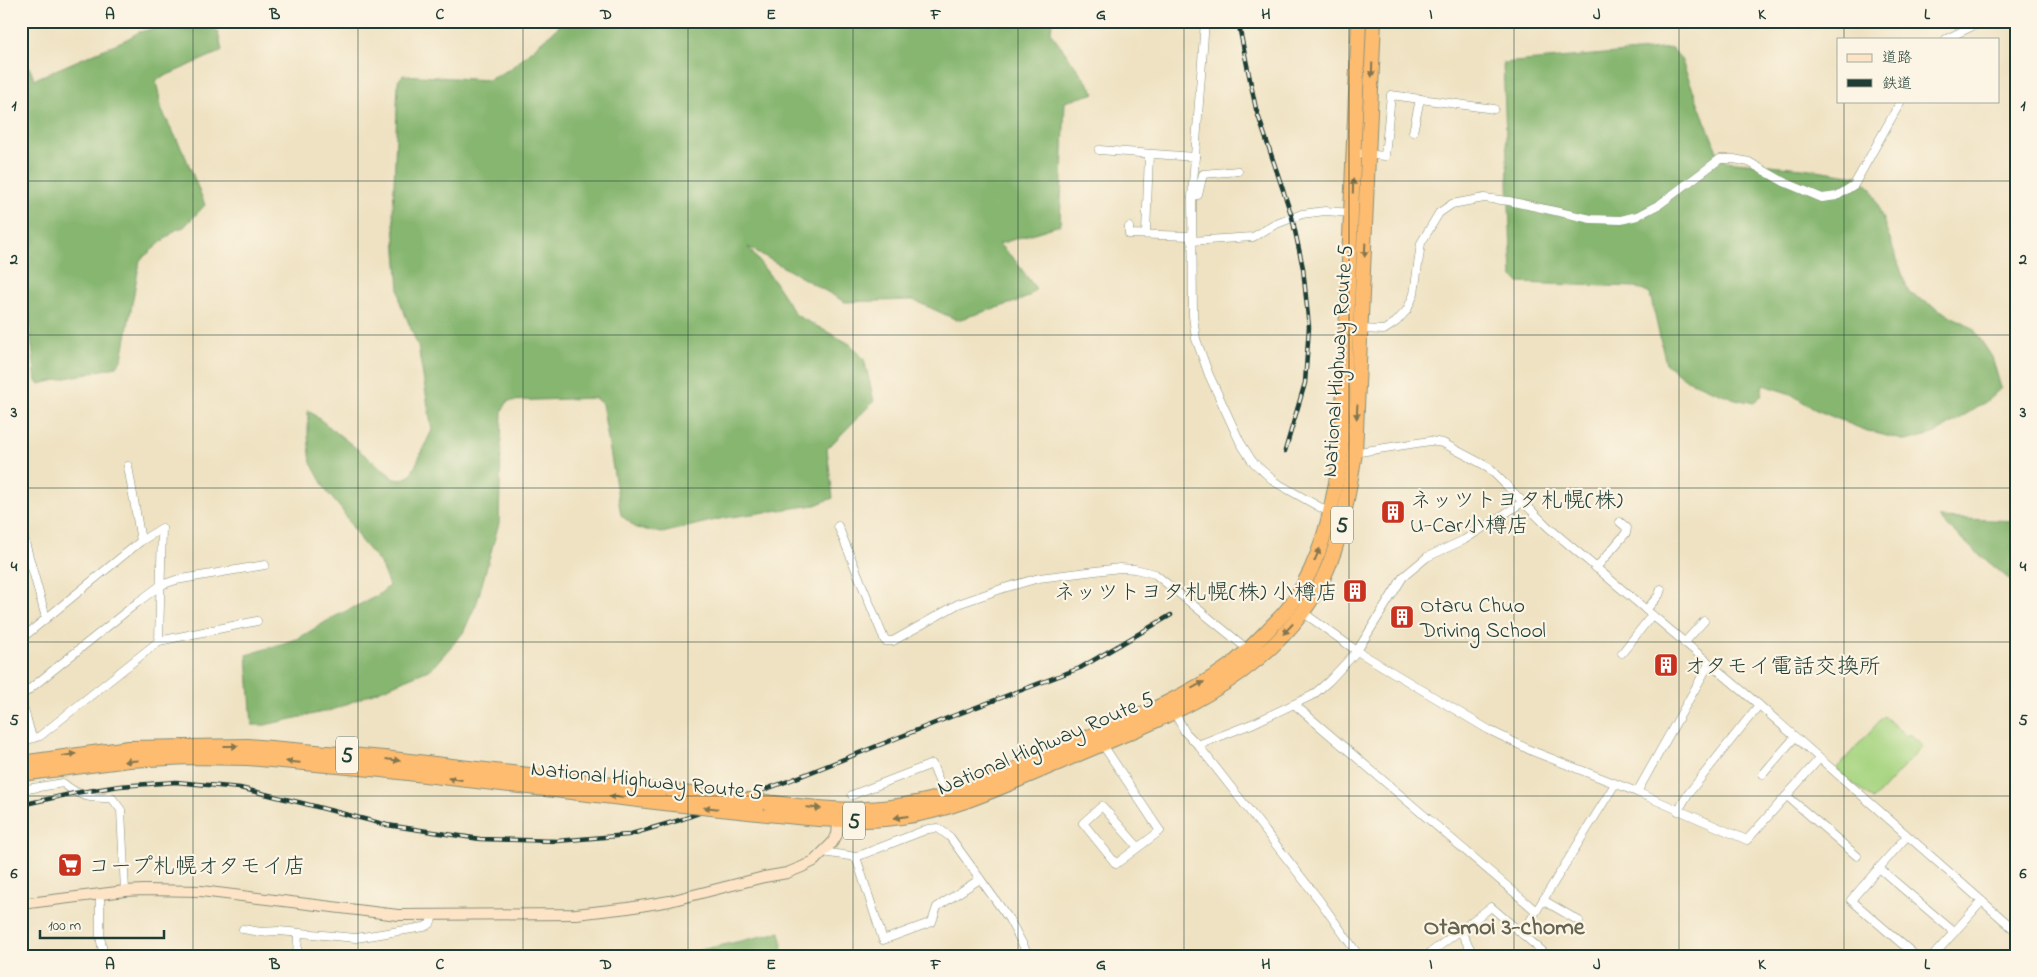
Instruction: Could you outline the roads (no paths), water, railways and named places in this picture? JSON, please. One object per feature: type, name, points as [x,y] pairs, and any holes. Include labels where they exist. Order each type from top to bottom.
[{"type":"highway","name":"National Highway Route 5","points":[[21,774],[129,760],[189,757],[248,758],[762,808],[900,818],[947,802],[1218,688],[1260,659],[1297,608],[1307,578],[1321,548],[1348,453],[1361,329],[1359,214],[1361,154],[1360,21]]},
{"type":"highway","name":"National Highway Route 5","points":[[1361,154],[1374,21]]},
{"type":"highway","name":"National Highway Route 5","points":[[1171,707],[1249,650],[1297,608],[1320,585],[1334,552],[1345,516],[1348,453],[1347,328],[1359,214]]},
{"type":"highway","name":"National Highway Route 5","points":[[21,763],[129,748],[248,746],[384,758],[669,798]]},
{"type":"street","points":[[1205,21],[1192,197],[1193,316],[1196,339],[1209,375],[1240,442],[1252,461],[1275,482],[1323,509],[1332,512]]},
{"type":"street","points":[[1948,38],[1979,24],[1994,21]]},
{"type":"street","points":[[2004,21],[2012,22],[2016,26]]},
{"type":"street","points":[[1361,154],[1385,156],[1391,95],[1494,109]]},
{"type":"street","points":[[1413,132],[1420,99]]},
{"type":"street","points":[[1347,328],[1384,330],[1396,322],[1407,310],[1414,294],[1421,243],[1439,213],[1452,204],[1484,198],[1509,201],[1590,219],[1621,220],[1637,216],[1660,204],[1720,159],[1749,162],[1784,182],[1822,198],[1837,196],[1854,185],[1900,102]]},
{"type":"street","points":[[1099,150],[1195,157]]},
{"type":"street","points":[[1146,234],[1149,154]]},
{"type":"street","points":[[1192,197],[1198,196],[1203,174],[1238,171]]},
{"type":"street","points":[[1129,227],[1129,234],[1191,238],[1253,237],[1274,225],[1302,214],[1325,211],[1359,214]]},
{"type":"street","points":[[1348,453],[1430,441],[1443,443],[1488,467],[1523,502],[1596,568],[1759,705],[2016,931]]},
{"type":"street","points":[[128,466],[141,541]]},
{"type":"street","points":[[1198,745],[1295,705],[1312,695],[1357,651],[1403,577],[1427,557],[1464,540],[1523,502]]},
{"type":"street","points":[[1596,568],[1626,533],[1627,528],[1620,522]]},
{"type":"street","points":[[838,526],[886,641],[893,641],[958,604],[1004,588],[1039,578],[1120,568],[1135,569],[1155,574],[1260,659]]},
{"type":"street","points":[[21,528],[46,618]]},
{"type":"street","points":[[21,639],[141,541],[162,528],[159,641]]},
{"type":"street","points":[[32,738],[21,697],[138,602],[161,585],[176,580],[265,565]]},
{"type":"street","points":[[1622,653],[1660,595],[1661,589]]},
{"type":"street","points":[[1297,608],[1357,651],[1489,730],[1532,751],[1637,792],[1747,840],[1819,758]]},
{"type":"street","points":[[21,742],[40,736],[159,641],[256,621]]},
{"type":"street","points":[[1684,643],[1704,621]]},
{"type":"street","points":[[1637,792],[1708,664]]},
{"type":"street","points":[[1295,705],[1536,911]]},
{"type":"street","points":[[1678,811],[1688,794],[1759,705]]},
{"type":"street","points":[[1171,707],[1185,732],[1198,745],[1320,901],[1358,956]]},
{"type":"street","points":[[1763,774],[1795,737]]},
{"type":"street","points":[[1099,739],[1160,831],[1116,864],[1083,823],[1102,806],[1138,847]]},
{"type":"street","points":[[852,795],[932,764],[947,802]]},
{"type":"street","points":[[21,790],[63,783],[75,793],[87,798],[112,798],[121,810],[125,891]]},
{"type":"street","points":[[1522,934],[1615,784]]},
{"type":"street","points":[[1787,796],[1857,856]]},
{"type":"street","points":[[21,904],[125,891],[202,891],[335,909],[398,915],[576,914],[628,908],[787,873],[814,860],[823,852],[837,835],[839,815]]},
{"type":"street","points":[[823,852],[856,857],[928,829],[938,828],[950,837],[1009,919],[1029,956]]},
{"type":"street","points":[[1907,836],[1851,900],[1916,956]]},
{"type":"street","points":[[856,857],[883,940],[932,922],[937,907],[980,879]]},
{"type":"street","points":[[1879,868],[1954,932]]},
{"type":"street","points":[[100,894],[100,937],[104,956]]},
{"type":"street","points":[[1542,900],[1579,921]]},
{"type":"street","points":[[1933,956],[1982,901]]},
{"type":"street","points":[[1426,956],[1490,907],[1548,956]]},
{"type":"street","points":[[243,929],[261,932],[279,930],[298,934],[356,938],[424,926],[430,924],[433,916]]},
{"type":"street","points":[[1460,930],[1474,956]]},
{"type":"street","points":[[298,934],[298,956]]},
{"type":"railway","points":[[1238,21],[1256,109],[1292,217],[1303,268],[1309,327],[1305,383],[1285,451]]},
{"type":"railway","points":[[21,805],[75,793],[120,786],[176,782],[240,788],[387,825],[480,839],[557,841],[628,835],[680,820],[791,780],[1080,668],[1171,615]]},
{"type":"place","name":"ネッツトヨタ札幌(株) U-Car小樽店","points":[[1393,512]]},
{"type":"place","name":"ネッツトヨタ札幌(株) 小樽店","points":[[1355,591]]},
{"type":"place","name":"Otaru Chuo Driving School","points":[[1402,617]]},
{"type":"place","name":"オタモイ電話交換所","points":[[1666,665]]},
{"type":"place","name":"コープ札幌オタモイ店","points":[[70,865]]},
{"type":"district","name":"Otamoi 3-chome","points":[[1504,926]]}]
